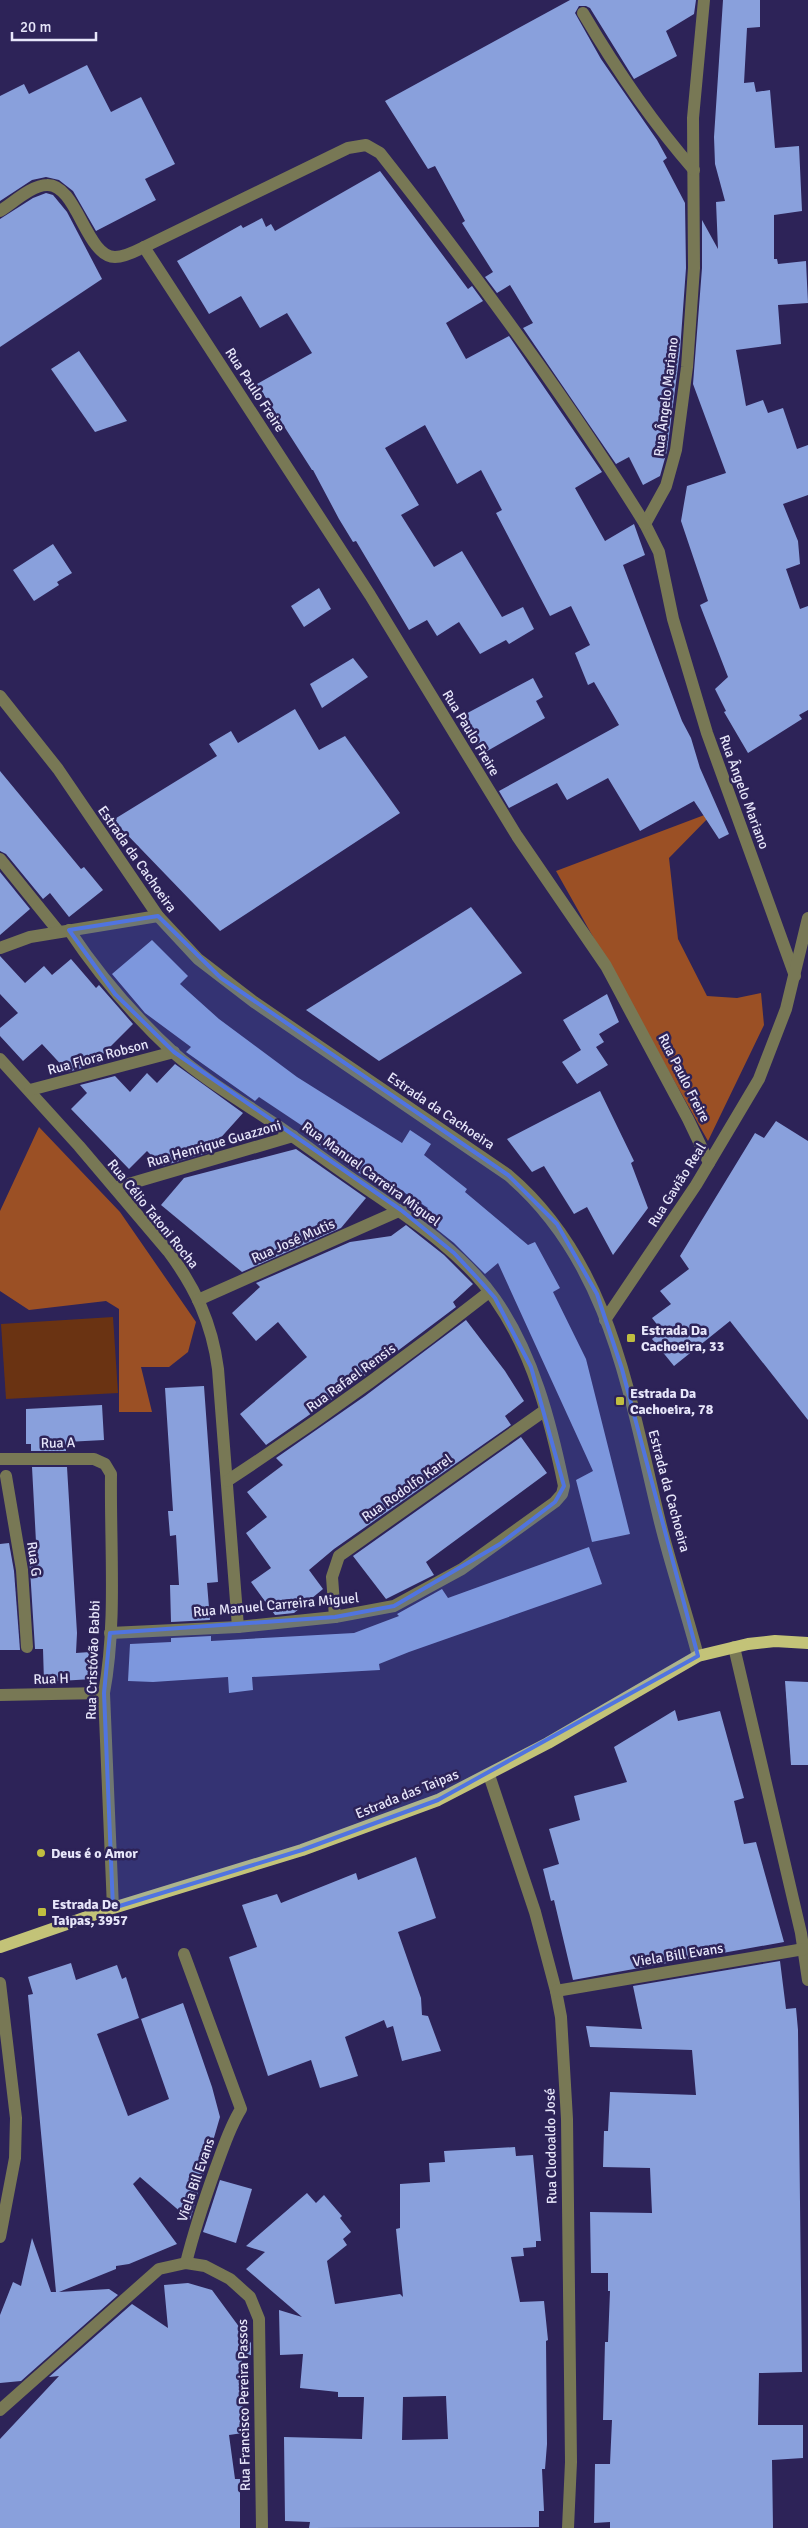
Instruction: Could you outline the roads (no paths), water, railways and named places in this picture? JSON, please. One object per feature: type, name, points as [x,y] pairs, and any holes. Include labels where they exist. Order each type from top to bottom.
[{"type":"main road","name":"Estrada das Taipas","points":[[0,1947],[113,1908],[302,1850],[438,1800],[489,1774],[698,1656],[734,1647],[775,1641],[808,1643]]},
{"type":"street","name":"Rua Ângelo Mariano","points":[[704,0],[693,118],[694,268],[687,366],[676,450],[666,486],[645,524],[660,552],[673,619],[707,733],[795,976]]},
{"type":"street","points":[[583,13],[620,75],[656,126],[694,170]]},
{"type":"street","points":[[0,211],[32,190],[46,184],[58,188],[66,196],[86,228],[107,256],[121,256],[144,247],[348,148],[366,145],[380,153],[455,250],[561,394],[645,524]]},
{"type":"street","name":"Rua Paulo Freire","points":[[144,247],[370,596],[516,836],[606,966],[688,1119],[709,1163]]},
{"type":"street","name":"Estrada da Cachoeira","points":[[0,696],[58,769],[158,916],[198,959],[221,978],[342,1064],[447,1132],[528,1192],[557,1224],[580,1261],[597,1294],[622,1369],[660,1521],[698,1656]]},
{"type":"street","name":"Rua Manuel Carreira Miguel","points":[[0,859],[64,931],[115,994],[193,1069],[401,1210],[454,1253],[489,1292],[510,1324],[531,1367],[552,1434],[564,1486],[562,1494],[556,1502],[500,1544],[415,1596],[386,1608],[335,1617],[238,1627],[110,1633]]},
{"type":"street","points":[[0,948],[30,936],[158,916]]},
{"type":"street","name":"Rua Gavião Real","points":[[606,1320],[657,1245],[759,1080],[776,1038],[795,976],[808,918]]},
{"type":"street","name":"Rua Flora Robson","points":[[30,1090],[67,1082],[174,1052]]},
{"type":"street","name":"Rua Célio Tatoni Rocha","points":[[0,1059],[30,1090],[115,1188],[181,1268],[198,1300],[214,1340],[238,1627]]},
{"type":"street","name":"Rua Henrique Guazzoni","points":[[115,1188],[293,1136]]},
{"type":"street","name":"Rua José Mutis","points":[[198,1300],[401,1210]]},
{"type":"street","name":"Rua Rafael Rensis","points":[[227,1481],[299,1434],[418,1348],[489,1292]]},
{"type":"street","name":"Rua Rodolfo Karel","points":[[335,1617],[332,1577],[339,1556],[544,1411]]},
{"type":"street","name":"Rua A","points":[[0,1459],[94,1459],[105,1464],[110,1474]]},
{"type":"street","points":[[3,1479],[20,1459]]},
{"type":"street","name":"Rua Cristóvão Babbi","points":[[110,1474],[110,1633],[109,1666],[104,1693],[113,1908]]},
{"type":"street","name":"Rua G","points":[[3,1479],[22,1570],[27,1648]]},
{"type":"street","points":[[734,1647],[804,1933],[808,1980]]},
{"type":"street","name":"Rua H","points":[[0,1695],[104,1693]]},
{"type":"street","name":"Rua Clodoaldo José","points":[[489,1774],[535,1912],[556,1991],[563,2048],[566,2119],[571,2462],[568,2528]]},
{"type":"street","name":"Viela Bill Evans","points":[[556,1991],[804,1949]]},
{"type":"street","name":"Viela Bil Evans","points":[[184,1954],[241,2110],[232,2125],[216,2166],[195,2226],[186,2263]]},
{"type":"street","points":[[0,1983],[16,2118],[15,2158],[0,2237]]},
{"type":"street","points":[[0,2077],[10,2065]]},
{"type":"street","name":"Rua Francisco Pereira Passos","points":[[0,2410],[58,2361],[159,2269],[186,2263],[205,2266],[230,2279],[250,2297],[259,2319],[262,2528]]},
{"type":"place","name":"Estrada Da Cachoeira, 33","points":[[631,1338]]},
{"type":"place","name":"Estrada Da Cachoeira, 78","points":[[620,1401]]},
{"type":"place","name":"Deus é o Amor","points":[[41,1853]]},
{"type":"place","name":"Estrada De Taipas, 3957","points":[[42,1912]]}]
